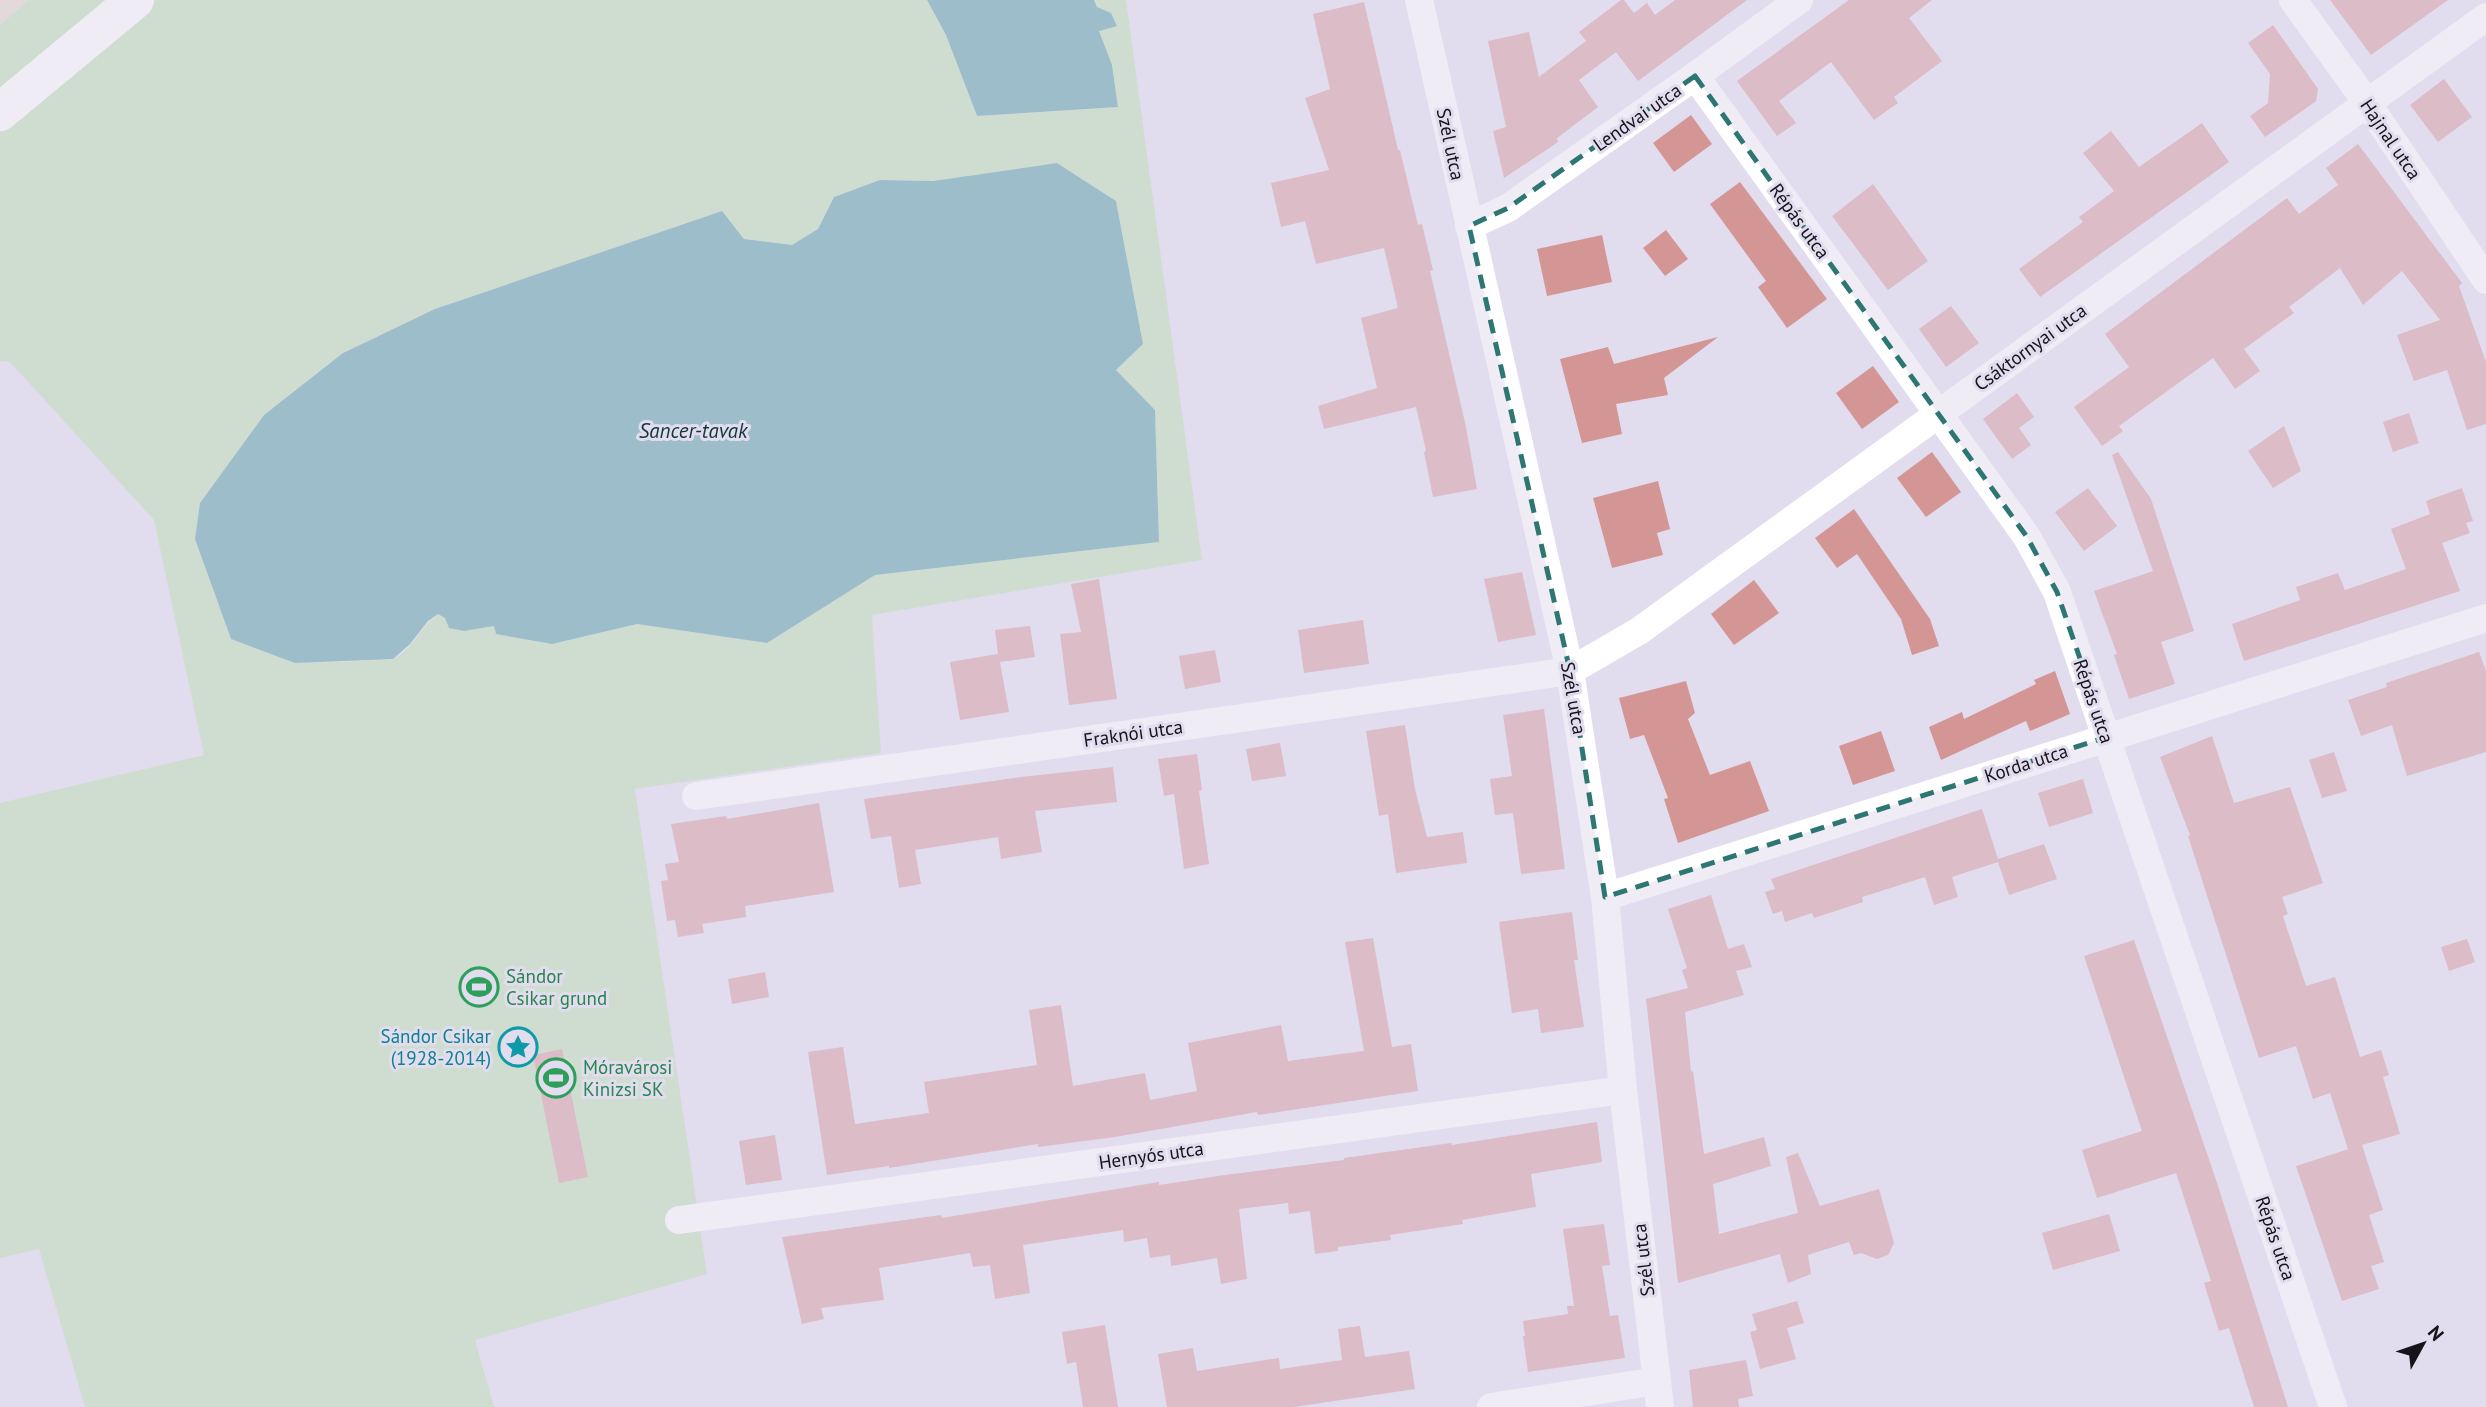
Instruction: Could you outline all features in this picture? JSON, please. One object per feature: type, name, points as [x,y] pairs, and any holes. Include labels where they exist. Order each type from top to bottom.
[{"type":"main road","points":[[0,112],[135,0]]},
{"type":"street","name":"Szél utca","points":[[1419,0],[1570,671],[1605,897],[1623,1090],[1659,1394]]},
{"type":"street","name":"Lendvai utca","points":[[1469,226],[1508,208],[1799,0]]},
{"type":"street","name":"Hajnal utca","points":[[2293,0],[2368,104],[2486,280]]},
{"type":"street","name":"Csáktornyai utca","points":[[1570,671],[1639,631],[2486,17]]},
{"type":"street","name":"Répás utca","points":[[1695,76],[2027,537],[2057,592],[2333,1407]]},
{"type":"street","name":"Korda utca","points":[[1605,897],[2486,618]]},
{"type":"street","name":"Fraknói utca","points":[[696,796],[1570,671]]},
{"type":"street","name":"Hernyós utca","points":[[679,1220],[1623,1090]]},
{"type":"street","points":[[1491,1407],[1659,1394]]},
{"type":"highlighted area","points":[[1695,76],[2027,537],[2057,592],[2107,737],[1605,897],[1570,671],[1469,226],[1508,208]]},
{"type":"shaded area","points":[[0,0],[29,0],[0,25]]},
{"type":"green space","points":[[29,0],[927,0],[946,35],[977,116],[1118,107],[1112,65],[1099,30],[1117,26],[1111,13],[1097,7],[1094,0],[1126,0],[1202,560],[872,615],[881,753],[635,789],[707,1274],[475,1340],[494,1407],[85,1407],[39,1249],[0,1258],[0,803],[204,755],[154,520],[10,362],[0,361],[0,25]],"holes":[[[1057,163],[1116,201],[1143,344],[1116,370],[1155,410],[1159,542],[875,575],[767,643],[637,624],[552,644],[496,634],[481,538],[386,548],[376,543],[363,557],[360,609],[329,618],[334,635],[357,634],[365,661],[295,663],[231,639],[195,539],[200,503],[264,415],[343,353],[435,309],[722,211],[744,239],[791,246],[818,229],[834,197],[880,180],[933,181]],[[456,553],[468,553],[482,615],[478,627],[487,627],[464,631],[449,628],[445,618],[438,614],[399,656],[382,660],[380,639],[401,633],[405,628],[391,569],[399,561],[432,560]]]},
{"type":"water","points":[[927,0],[1094,0],[1097,7],[1111,13],[1117,26],[1099,31],[1112,65],[1118,107],[977,116],[946,35]]},
{"type":"water","name":"Sancer-tavak","points":[[1057,163],[1116,201],[1143,344],[1116,370],[1155,410],[1159,542],[875,575],[767,643],[637,624],[552,644],[496,634],[494,626],[464,631],[449,628],[445,618],[438,614],[428,621],[410,644],[393,659],[295,663],[231,639],[195,539],[200,503],[264,415],[343,353],[435,309],[722,211],[744,239],[792,245],[818,229],[834,197],[880,180],[933,181]]},
{"type":"building","points":[[1624,0],[1634,13],[1647,3],[1655,15],[1675,0],[1747,0],[1638,81],[1616,52],[1579,80],[1598,107],[1557,138],[1558,142],[1504,178],[1493,131],[1506,127],[1488,41],[1529,32],[1539,77],[1586,41],[1579,32]]},
{"type":"building","points":[[1849,0],[1932,0],[1909,18],[1942,61],[1894,97],[1898,103],[1874,120],[1831,62],[1779,101],[1796,123],[1777,136],[1737,81]]},
{"type":"building","points":[[2330,0],[2448,0],[2371,55]]},
{"type":"building","points":[[1364,2],[1398,150],[1418,225],[1422,224],[1433,270],[1430,271],[1466,427],[1477,489],[1433,497],[1416,407],[1324,429],[1318,406],[1377,388],[1361,318],[1398,308],[1384,248],[1316,264],[1305,221],[1281,227],[1271,183],[1329,170],[1305,98],[1330,89],[1313,14]]},
{"type":"building","points":[[2273,25],[2318,89],[2316,101],[2265,137],[2250,116],[2268,103],[2270,74],[2248,43]]},
{"type":"building","points":[[2444,79],[2472,117],[2438,142],[2410,105]]},
{"type":"building","points":[[1691,115],[1712,144],[1674,172],[1653,143]]},
{"type":"building","points":[[2202,123],[2229,162],[2040,297],[2019,269],[2083,222],[2079,217],[2114,191],[2083,153],[2111,131],[2139,167]]},
{"type":"building","points":[[2358,144],[2462,283],[2459,286],[2486,362],[2486,424],[2467,430],[2447,370],[2414,381],[2397,335],[2440,320],[2402,271],[2363,305],[2340,268],[2289,307],[2294,313],[2244,349],[2260,371],[2235,389],[2213,358],[2119,426],[2123,431],[2102,446],[2074,407],[2129,367],[2105,334],[2287,198],[2299,214],[2338,185],[2326,168]]},
{"type":"building","points":[[1740,182],[1827,299],[1787,328],[1758,287],[1766,281],[1710,204]]},
{"type":"building","points":[[1873,184],[1928,261],[1888,290],[1832,216]]},
{"type":"building","points":[[1666,230],[1688,259],[1665,276],[1643,248]]},
{"type":"building","points":[[1602,235],[1612,282],[1547,296],[1537,249]]},
{"type":"building","points":[[1951,306],[1979,343],[1946,367],[1919,329]]},
{"type":"building","points":[[1718,337],[1664,378],[1668,395],[1616,404],[1622,434],[1582,443],[1560,359],[1608,347],[1614,364]]},
{"type":"building","points":[[1873,366],[1899,402],[1862,429],[1836,393]]},
{"type":"building","points":[[2017,393],[2034,417],[2019,428],[2031,445],[2012,459],[1983,419]]},
{"type":"building","points":[[2409,413],[2419,443],[2393,452],[2383,422]]},
{"type":"building","points":[[2284,426],[2301,471],[2273,488],[2248,451]]},
{"type":"building","points":[[1932,452],[1961,492],[1926,517],[1897,478]]},
{"type":"building","points":[[2118,452],[2151,499],[2194,631],[2161,642],[2175,684],[2129,699],[2114,655],[2117,654],[2094,591],[2153,571],[2112,455]]},
{"type":"building","points":[[1658,481],[1670,529],[1657,533],[1663,555],[1612,568],[1593,498]]},
{"type":"building","points":[[2088,488],[2117,526],[2084,551],[2055,512]]},
{"type":"building","points":[[2462,488],[2473,521],[2466,523],[2470,533],[2442,543],[2460,591],[2244,661],[2232,624],[2300,600],[2296,587],[2338,573],[2345,590],[2406,569],[2391,529],[2430,514],[2426,501]]},
{"type":"building","points":[[1854,509],[1930,619],[1939,646],[1912,655],[1901,619],[1857,554],[1837,568],[1815,538]]},
{"type":"building","points":[[1522,572],[1536,635],[1498,642],[1484,579]]},
{"type":"building","points":[[1099,579],[1117,699],[1069,705],[1060,634],[1081,632],[1071,584]]},
{"type":"building","points":[[1754,580],[1779,613],[1734,645],[1711,614]]},
{"type":"building","points":[[1363,620],[1369,664],[1304,673],[1298,630]]},
{"type":"building","points":[[1030,626],[1035,657],[1000,662],[1009,712],[960,720],[950,662],[998,654],[995,630]]},
{"type":"building","points":[[1215,650],[1221,682],[1185,689],[1179,656]]},
{"type":"building","points":[[2479,652],[2486,671],[2486,752],[2407,776],[2392,725],[2361,736],[2348,700],[2387,687],[2386,683]]},
{"type":"building","points":[[2055,671],[2070,714],[2030,731],[2026,721],[1941,760],[1929,727],[1962,712],[1964,719],[2036,684],[2034,680]]},
{"type":"building","points":[[1686,681],[1695,713],[1688,719],[1710,775],[1750,761],[1769,811],[1678,843],[1664,799],[1668,798],[1644,735],[1630,739],[1619,698]]},
{"type":"building","points":[[1544,709],[1565,869],[1521,874],[1513,813],[1495,815],[1490,779],[1512,776],[1503,715]]},
{"type":"building","points":[[1405,725],[1415,789],[1427,837],[1463,832],[1467,863],[1396,873],[1388,814],[1379,816],[1366,731]]},
{"type":"building","points":[[1881,731],[1895,771],[1853,785],[1839,746]]},
{"type":"building","points":[[2212,736],[2234,803],[2290,787],[2323,883],[2282,897],[2288,914],[2283,916],[2306,986],[2335,977],[2360,1057],[2381,1050],[2389,1075],[2383,1077],[2400,1134],[2362,1145],[2383,1210],[2369,1215],[2384,1262],[2371,1266],[2379,1289],[2342,1301],[2296,1166],[2358,1146],[2348,1149],[2330,1093],[2313,1099],[2296,1046],[2259,1058],[2188,836],[2190,835],[2160,757]]},
{"type":"building","points":[[1280,743],[1286,776],[1252,781],[1246,749]]},
{"type":"building","points":[[2334,752],[2347,791],[2322,798],[2309,760]]},
{"type":"building","points":[[1197,754],[1209,864],[1184,869],[1174,794],[1164,796],[1158,759]]},
{"type":"building","points":[[1113,767],[1117,802],[1035,811],[1042,852],[1001,859],[998,837],[915,850],[921,884],[899,888],[891,836],[871,839],[864,799]]},
{"type":"building","points":[[2083,779],[2093,813],[2049,827],[2038,793]]},
{"type":"building","points":[[819,803],[834,892],[745,906],[746,917],[702,924],[704,933],[678,937],[675,920],[667,921],[661,881],[668,880],[665,864],[679,862],[671,824],[726,816],[727,819]]},
{"type":"building","points":[[1982,809],[1998,859],[2044,844],[2057,879],[2009,895],[1998,862],[1952,877],[1958,897],[1934,905],[1925,877],[1862,897],[1863,902],[1814,918],[1812,913],[1785,922],[1782,911],[1773,914],[1765,892],[1775,889],[1771,879]]},
{"type":"building","points":[[1711,895],[1728,949],[1744,944],[1752,967],[1736,971],[1744,995],[1685,1012],[1704,1154],[1764,1137],[1771,1166],[1713,1184],[1719,1234],[1798,1213],[1786,1157],[1798,1153],[1820,1206],[1879,1189],[1894,1243],[1888,1255],[1877,1259],[1861,1253],[1854,1255],[1849,1242],[1808,1255],[1811,1274],[1788,1283],[1780,1254],[1678,1283],[1646,999],[1688,988],[1682,970],[1687,968],[1668,909]]},
{"type":"building","points":[[1572,912],[1578,960],[1574,960],[1584,1027],[1541,1033],[1538,1009],[1512,1013],[1499,922]]},
{"type":"building","points":[[1373,938],[1392,1047],[1411,1044],[1418,1091],[1258,1115],[1257,1112],[1115,1137],[1038,1147],[1038,1144],[827,1175],[808,1052],[843,1047],[855,1124],[929,1113],[924,1082],[1037,1065],[1029,1010],[1061,1005],[1073,1086],[1145,1073],[1150,1100],[1197,1091],[1188,1043],[1281,1025],[1288,1061],[1364,1051],[1345,942]]},
{"type":"building","points":[[2467,939],[2475,962],[2449,971],[2441,947]]},
{"type":"building","points":[[2134,940],[2217,1183],[2288,1407],[2254,1407],[2229,1328],[2219,1331],[2204,1283],[2211,1281],[2176,1173],[2097,1198],[2082,1150],[2142,1131],[2084,956]]},
{"type":"building","points":[[765,972],[769,997],[732,1004],[728,979]]},
{"type":"building","points":[[562,1049],[588,1177],[559,1183],[533,1055]]},
{"type":"building","points":[[1597,1122],[1602,1162],[1531,1174],[1536,1207],[1462,1220],[1463,1224],[1390,1235],[1391,1240],[1338,1247],[1338,1251],[1315,1254],[1310,1211],[1289,1214],[1288,1203],[1239,1209],[1247,1279],[1221,1284],[1217,1258],[1171,1266],[1170,1255],[1150,1258],[1147,1238],[1124,1242],[1123,1230],[1023,1245],[1030,1293],[995,1299],[990,1265],[973,1267],[970,1253],[879,1268],[884,1300],[821,1308],[824,1319],[802,1324],[782,1237],[941,1215],[942,1218],[1159,1182],[1159,1185],[1344,1160]]},
{"type":"building","points":[[775,1135],[782,1180],[746,1185],[739,1141]]},
{"type":"building","points":[[2109,1214],[2120,1251],[2053,1270],[2042,1233]]},
{"type":"building","points":[[1604,1224],[1610,1265],[1602,1266],[1610,1316],[1618,1315],[1625,1358],[1528,1372],[1523,1321],[1568,1314],[1567,1306],[1574,1306],[1563,1229]]},
{"type":"building","points":[[1797,1301],[1804,1323],[1787,1328],[1796,1359],[1760,1369],[1750,1332],[1757,1330],[1752,1314]]},
{"type":"building","points":[[1105,1325],[1118,1407],[1083,1407],[1076,1362],[1067,1364],[1062,1332]]},
{"type":"building","points":[[1360,1326],[1365,1357],[1409,1351],[1415,1389],[1294,1407],[1167,1407],[1158,1354],[1193,1348],[1197,1371],[1279,1358],[1280,1369],[1342,1360],[1338,1329]]},
{"type":"building","points":[[1746,1360],[1753,1396],[1738,1399],[1739,1407],[1693,1407],[1689,1370]]},
{"type":"place","name":"Sándor Csikar grund","points":[[479,987]]},
{"type":"place","name":"Sándor Csikar (1928-2014)","points":[[518,1047]]},
{"type":"place","name":"Móravárosi Kinizsi SK","points":[[556,1078]]}]
